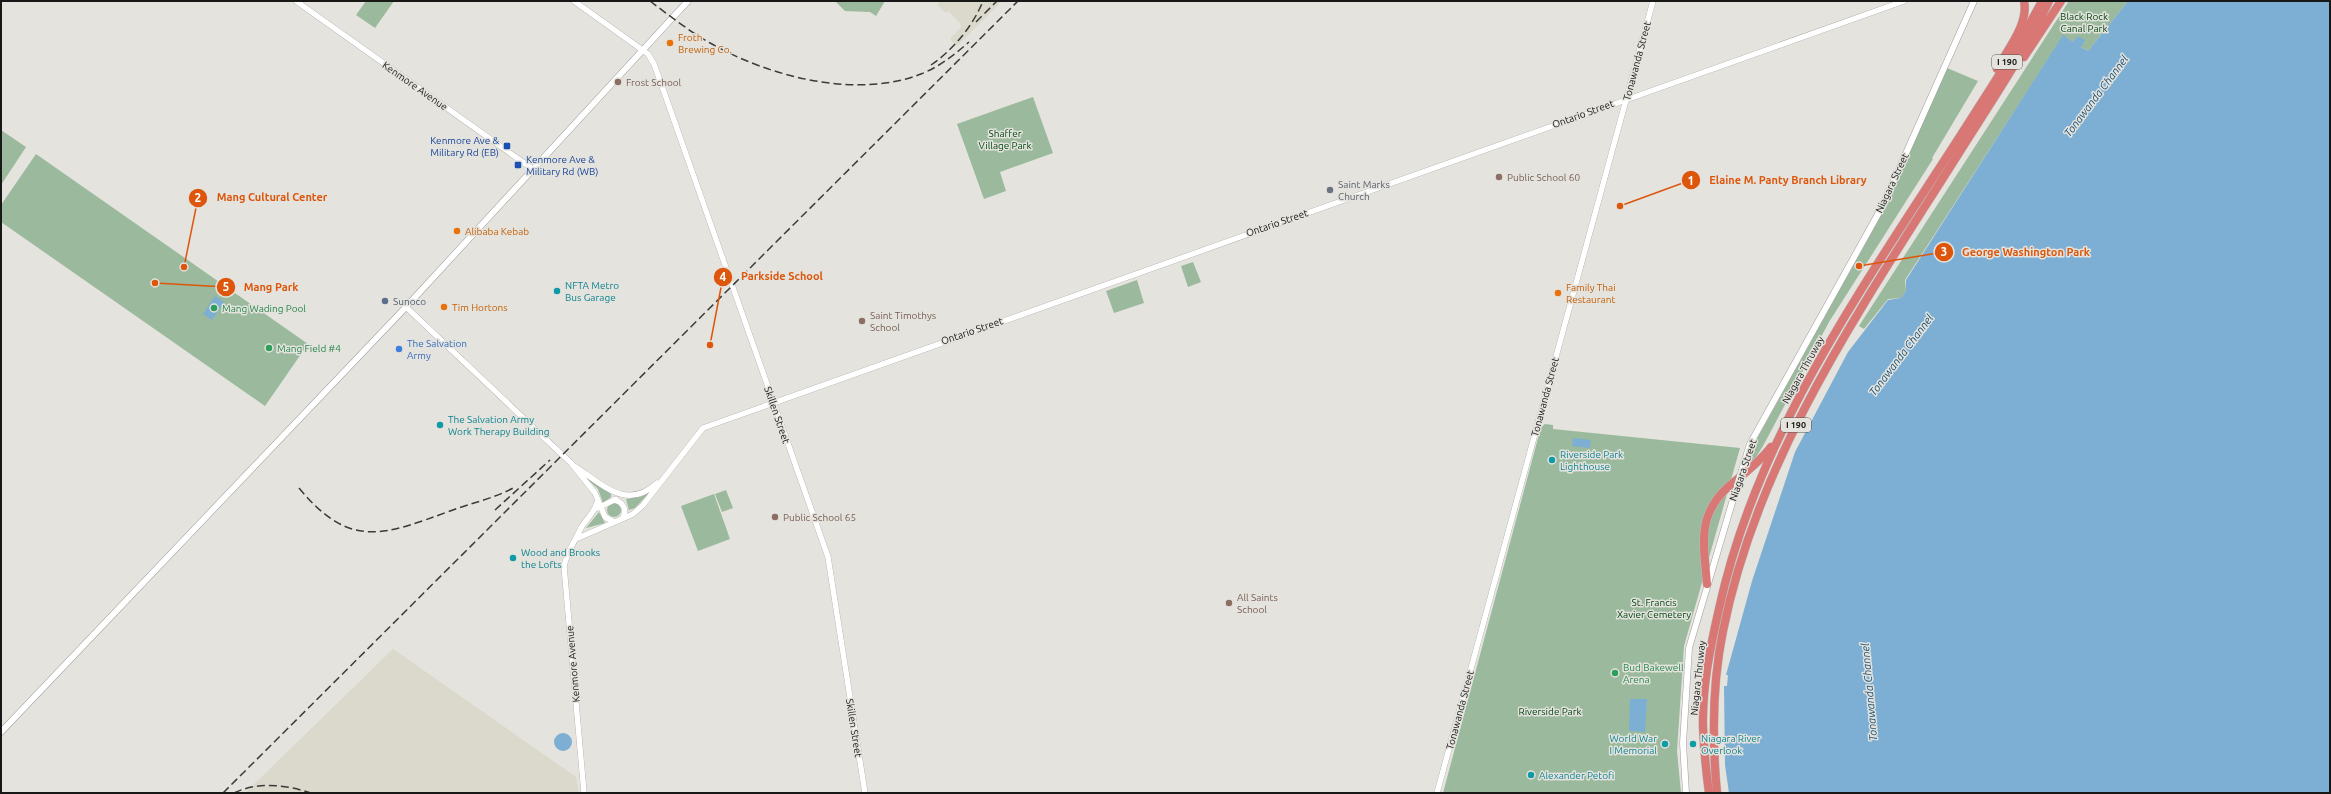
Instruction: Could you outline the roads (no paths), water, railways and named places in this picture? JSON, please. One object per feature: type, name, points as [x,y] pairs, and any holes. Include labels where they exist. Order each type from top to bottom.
[{"type":"highway","points":[[1970,121],[2021,26],[2025,14],[2024,1]]},
{"type":"highway","name":"Niagara Thruway","points":[[1709,793],[1703,725],[1708,656],[1724,586],[1738,539],[1778,439],[1824,351],[2015,50],[2042,1]]},
{"type":"highway","name":"Niagara Thruway","points":[[1717,793],[1714,724],[1720,651],[1732,593],[1752,525],[1792,432],[1836,351],[2019,59],[2049,1]]},
{"type":"highway","points":[[2019,59],[2026,55],[2061,1]]},
{"type":"highway","points":[[1707,584],[1703,534],[1707,514],[1722,493],[1760,461],[1778,439]]},
{"type":"main road","points":[[1,732],[406,307],[534,170],[688,1]]},
{"type":"main road","name":"Niagara Street","points":[[1686,793],[1683,743],[1688,655],[1707,584],[1750,444],[1882,207],[1974,1]]},
{"type":"street","name":"Kenmore Avenue","points":[[296,1],[534,170]]},
{"type":"street","points":[[574,1],[644,50]]},
{"type":"street","name":"Tonawanda Street","points":[[1437,793],[1653,1]]},
{"type":"street","name":"Ontario Street","points":[[622,519],[633,514],[643,505],[703,428],[1627,98],[1904,1]]},
{"type":"street","name":"Skillen Street","points":[[644,50],[651,59],[659,78],[828,556],[865,793]]},
{"type":"street","name":"Kenmore Avenue","points":[[406,307],[571,463],[595,493],[598,499],[600,507],[583,526],[578,538],[566,558],[564,566],[584,793]]},
{"type":"street","name":"Kenmore Avenue","points":[[571,463],[613,492],[618,498]]},
{"type":"street","name":"Ontario Street","points":[[618,498],[644,492],[669,472]]},
{"type":"street","points":[[578,538],[622,519],[625,513],[623,504],[618,498],[600,507],[607,520],[614,522]]},
{"type":"water","name":"Tonawanda Channel","points":[[2128,1],[2330,1],[2330,793],[1729,793],[1725,765],[1724,686],[1727,686],[1728,675],[1726,675],[1752,581],[1795,452],[1848,352],[1888,300],[1901,298],[1906,291],[1906,280],[2063,35],[2073,42],[2078,36],[2085,40],[2081,47],[2088,51]]},
{"type":"water","name":"Mang Wading Pool","points":[[215,296],[224,302],[212,320],[203,314]]},
{"type":"water","points":[[1573,438],[1591,440],[1590,448],[1572,446]]},
{"type":"water","points":[[1630,699],[1647,699],[1645,732],[1629,731]]},
{"type":"water","points":[[563,733],[569,736],[572,742],[569,748],[563,751],[557,748],[554,742],[557,736]]},
{"type":"railway","points":[[650,1],[680,24],[735,56],[787,75],[814,81],[842,84],[870,84],[896,81],[921,74],[934,68],[969,42]]},
{"type":"railway","points":[[931,65],[962,37],[974,19],[983,1]]},
{"type":"railway","points":[[976,22],[997,1]]},
{"type":"railway","points":[[223,793],[1018,1]]},
{"type":"railway","points":[[495,510],[550,460]]},
{"type":"railway","points":[[299,488],[317,508],[335,521],[352,529],[369,532],[387,531],[406,526],[492,497],[515,487]]},
{"type":"railway","points":[[234,793],[243,789],[263,786],[282,786],[311,793]]},
{"type":"place","name":"Froth Brewing Co.","points":[[670,43]]},
{"type":"place","name":"Frost School","points":[[618,82]]},
{"type":"place","name":"Kenmore Ave & Military Rd (EB)","points":[[507,146]]},
{"type":"place","name":"Kenmore Ave & Military Rd (WB)","points":[[518,165]]},
{"type":"place","name":"Public School 60","points":[[1499,177]]},
{"type":"place","name":"Saint Marks Church","points":[[1330,190]]},
{"type":"place","name":"Elaine M. Panty Branch Library","points":[[1620,206]]},
{"type":"place","name":"Alibaba Kebab","points":[[457,231]]},
{"type":"place","name":"George Washington Park","points":[[1859,266]]},
{"type":"place","name":"Mang Cultural Center","points":[[184,267]]},
{"type":"place","name":"Mang Park","points":[[155,283]]},
{"type":"place","name":"NFTA Metro Bus Garage","points":[[557,291]]},
{"type":"place","name":"Family Thai Restaurant","points":[[1558,293]]},
{"type":"place","name":"Sunoco","points":[[385,301]]},
{"type":"place","name":"Tim Hortons","points":[[444,307]]},
{"type":"place","name":"Mang Wading Pool","points":[[214,308]]},
{"type":"place","name":"Saint Timothys School","points":[[862,321]]},
{"type":"place","name":"Parkside School","points":[[710,345]]},
{"type":"place","name":"Mang Field #4","points":[[269,348]]},
{"type":"place","name":"The Salvation Army","points":[[399,349]]},
{"type":"place","name":"The Salvation Army Work Therapy Building","points":[[440,425]]},
{"type":"place","name":"Riverside Park Lighthouse","points":[[1552,460]]},
{"type":"place","name":"Public School 65","points":[[775,517]]},
{"type":"place","name":"Wood and Brooks the Lofts","points":[[513,558]]},
{"type":"place","name":"All Saints School","points":[[1229,603]]},
{"type":"place","name":"Bud Bakewell Arena","points":[[1615,673]]},
{"type":"place","name":"World War I Memorial","points":[[1665,744]]},
{"type":"place","name":"Niagara River Overlook","points":[[1693,744]]},
{"type":"place","name":"Alexander Petofi","points":[[1531,775]]},
{"type":"park label","name":"Black Rock Canal Park","points":[[2084,22]]},
{"type":"park label","name":"Shaffer Village Park","points":[[1005,138]]},
{"type":"park label","name":"St. Francis Xavier Cemetery","points":[[1654,608]]},
{"type":"park label","name":"Riverside Park","points":[[1550,711]]}]
